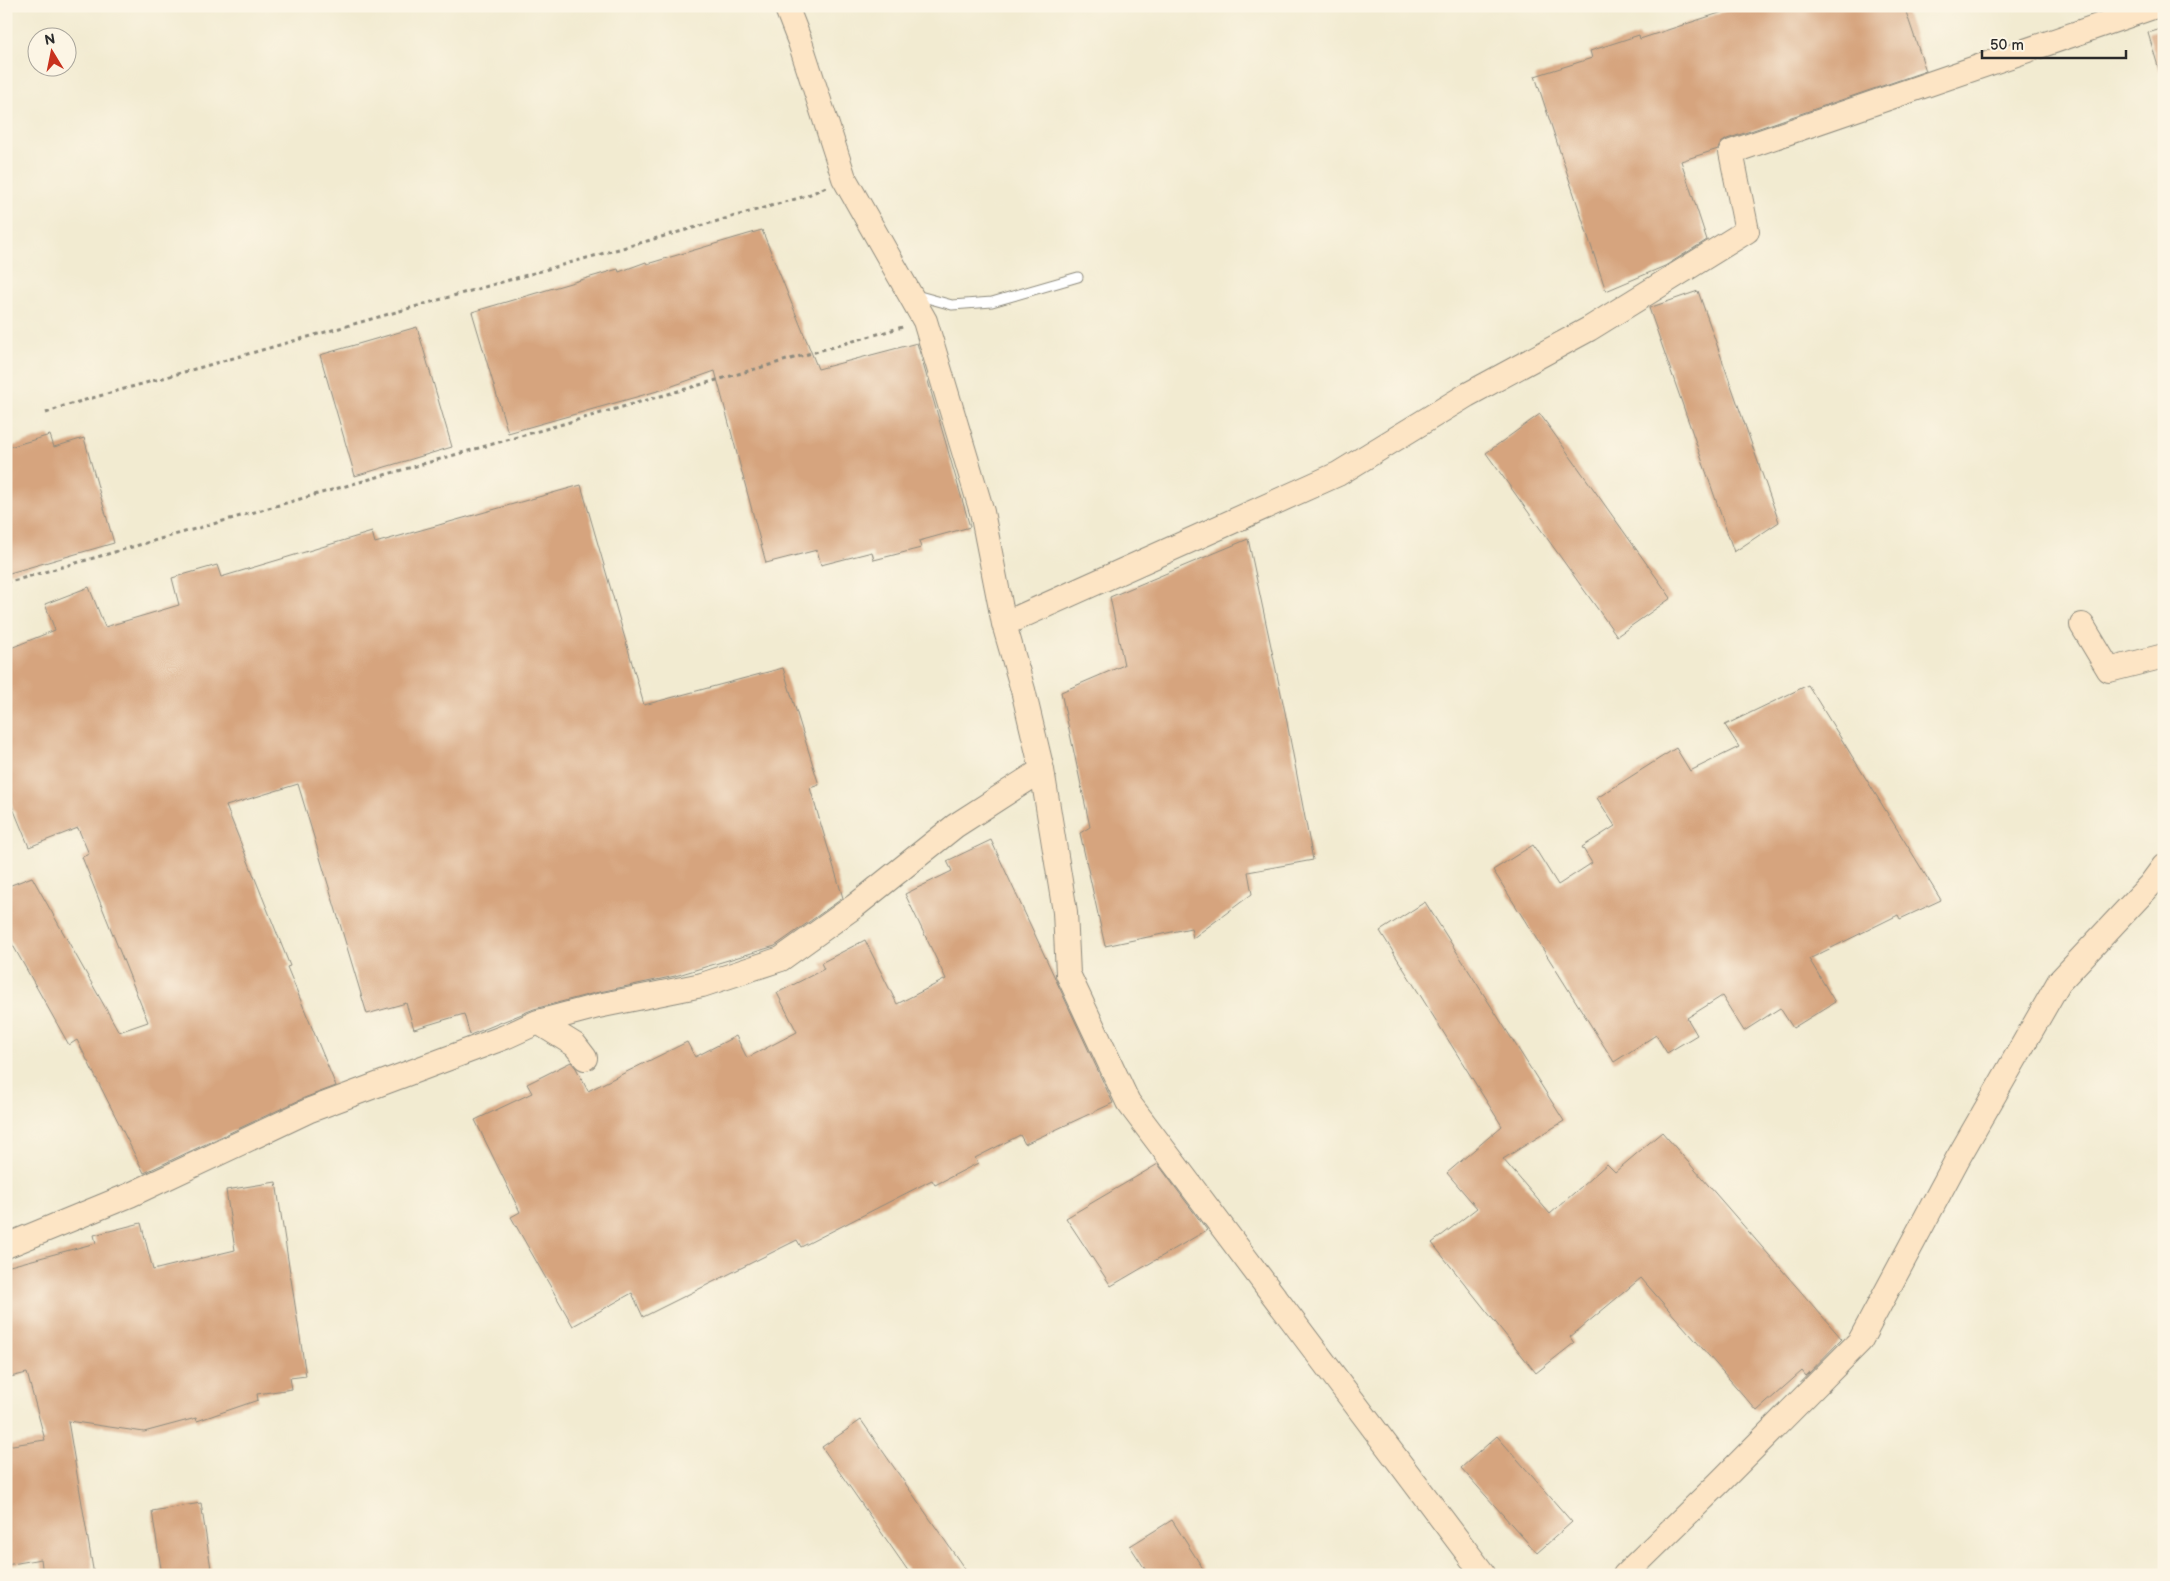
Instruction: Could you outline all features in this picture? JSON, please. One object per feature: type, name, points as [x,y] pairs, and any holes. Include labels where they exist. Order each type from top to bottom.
[{"type":"street","points":[[786,6],[800,42],[844,178],[911,293],[925,321],[982,512],[1004,624],[1023,690],[1042,770],[1065,912],[1068,974],[1128,1102],[1484,1575]]},
{"type":"street","points":[[1004,624],[1338,474],[1466,395],[1589,329],[1748,231],[1731,152],[2156,6]]},
{"type":"street","points":[[2082,625],[2109,670],[2164,656]]},
{"type":"street","points":[[6,1246],[130,1195],[310,1110],[505,1037],[538,1022],[598,1006],[702,984],[782,959],[855,906],[955,826],[1042,770]]},
{"type":"street","points":[[1625,1575],[1860,1340],[1958,1158],[2059,982],[2150,885],[2164,866]]},
{"type":"street","points":[[538,1022],[575,1045],[585,1058]]},
{"type":"lane","points":[[911,293],[952,305],[992,302],[1078,277]]},
{"type":"path","points":[[46,413],[64,406],[806,196],[844,178]]},
{"type":"path","points":[[6,583],[925,321]]},
{"type":"building","points":[[1741,6],[1904,6],[1926,71],[1727,139],[1721,143],[1718,149],[1681,161],[1707,240],[1665,266],[1606,291],[1535,76],[1592,58],[1590,51],[1639,35],[1640,39]]},
{"type":"building","points":[[2164,28],[2164,73],[2160,73],[2148,33]]},
{"type":"building","points":[[762,230],[818,369],[917,343],[970,527],[919,541],[921,548],[874,560],[872,552],[821,565],[817,550],[766,563],[715,371],[661,390],[508,433],[472,312],[618,269],[619,272],[646,262],[647,264]]},
{"type":"building","points":[[1698,291],[1779,522],[1734,552],[1649,308]]},
{"type":"building","points":[[417,327],[452,447],[355,476],[320,355]]},
{"type":"building","points":[[1540,414],[1671,598],[1617,636],[1486,453]]},
{"type":"building","points":[[50,435],[54,447],[84,438],[114,543],[6,574],[6,448]]},
{"type":"building","points":[[581,485],[644,705],[783,668],[819,785],[810,788],[843,898],[775,946],[675,976],[595,993],[534,1009],[470,1035],[464,1014],[414,1029],[406,1003],[367,1014],[298,784],[226,806],[290,966],[287,967],[336,1086],[304,1098],[144,1173],[77,1040],[69,1045],[6,933],[6,887],[32,877],[119,1032],[148,1022],[82,857],[89,854],[78,828],[29,847],[6,791],[6,650],[55,630],[45,604],[89,587],[105,627],[179,605],[172,578],[217,565],[221,577],[372,532],[375,543]]},
{"type":"building","points":[[1248,539],[1285,712],[1313,860],[1248,872],[1252,894],[1193,938],[1191,928],[1105,946],[1080,833],[1090,827],[1061,692],[1124,665],[1110,597]]},
{"type":"building","points":[[1808,685],[1941,900],[1900,919],[1898,915],[1809,959],[1835,1002],[1793,1028],[1780,1008],[1744,1031],[1722,996],[1687,1018],[1697,1035],[1667,1053],[1656,1035],[1614,1062],[1493,870],[1533,845],[1558,885],[1592,863],[1582,847],[1615,826],[1597,798],[1676,748],[1690,771],[1739,747],[1725,725]]},
{"type":"building","points":[[991,840],[1113,1103],[1025,1144],[1020,1135],[975,1158],[978,1163],[935,1185],[932,1180],[801,1247],[797,1240],[643,1317],[632,1293],[573,1326],[511,1217],[520,1212],[475,1120],[532,1093],[527,1084],[571,1062],[588,1091],[687,1042],[695,1057],[736,1036],[747,1058],[797,1032],[777,993],[824,969],[821,963],[865,940],[897,1004],[946,979],[905,894],[952,871],[947,861]]},
{"type":"building","points":[[1425,902],[1564,1121],[1503,1159],[1550,1214],[1607,1164],[1615,1172],[1662,1132],[1842,1339],[1806,1376],[1802,1371],[1757,1411],[1641,1278],[1570,1337],[1574,1343],[1536,1373],[1432,1243],[1477,1208],[1447,1173],[1502,1126],[1380,931]]},
{"type":"building","points":[[1158,1164],[1207,1230],[1111,1286],[1066,1218]]},
{"type":"building","points":[[276,1182],[306,1376],[290,1378],[292,1389],[257,1394],[258,1400],[197,1421],[196,1418],[144,1432],[68,1421],[94,1575],[43,1575],[41,1559],[6,1565],[6,1446],[45,1440],[27,1373],[6,1378],[6,1314],[11,1314],[6,1295],[6,1267],[96,1243],[94,1235],[141,1223],[153,1270],[235,1250],[226,1190]]},
{"type":"building","points":[[861,1420],[969,1575],[911,1575],[822,1447]]},
{"type":"building","points":[[1497,1436],[1572,1522],[1537,1553],[1461,1468]]},
{"type":"building","points":[[201,1503],[212,1575],[162,1575],[152,1511]]},
{"type":"building","points":[[1172,1520],[1207,1575],[1149,1575],[1130,1546]]}]
